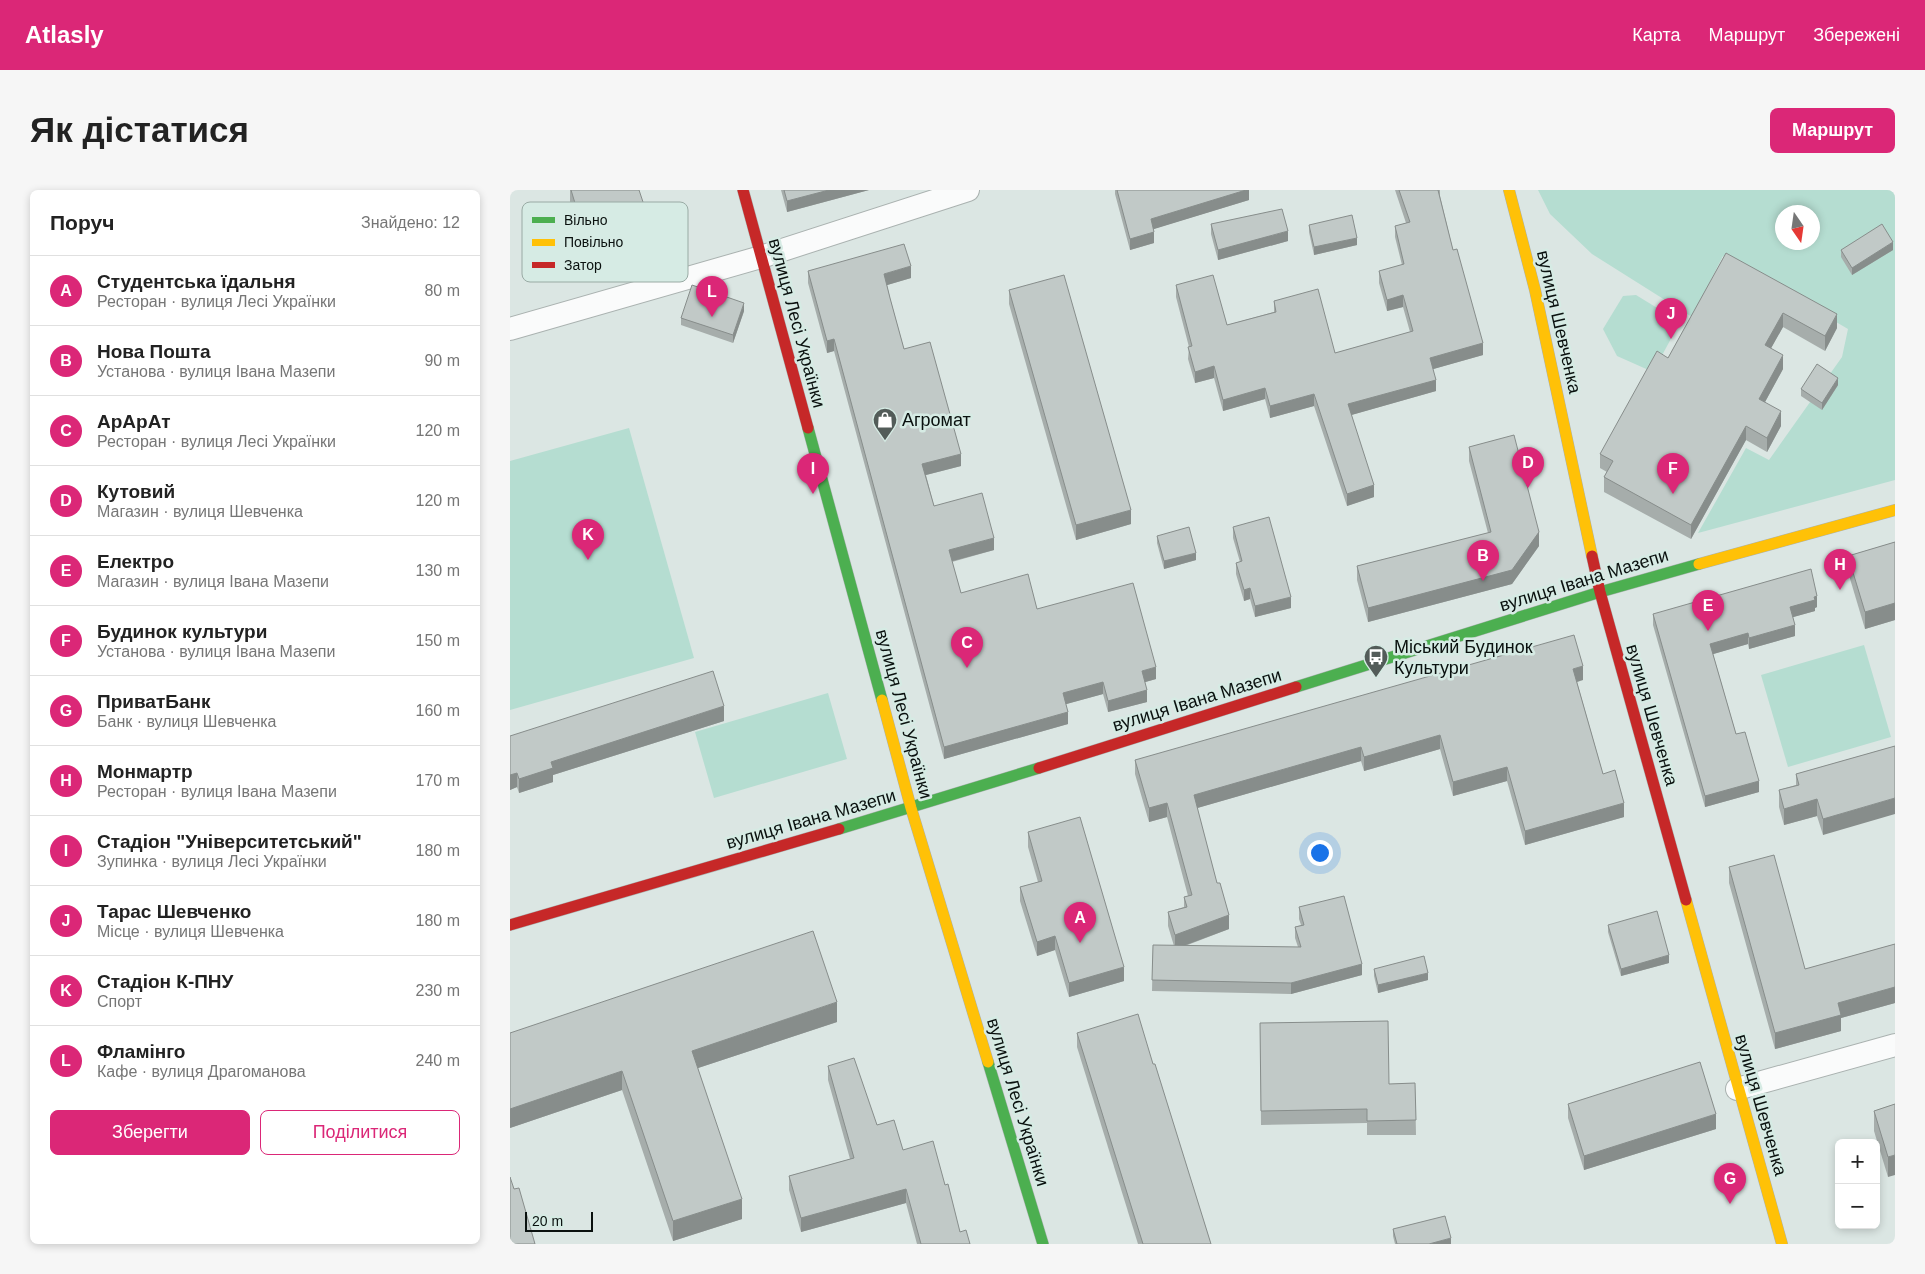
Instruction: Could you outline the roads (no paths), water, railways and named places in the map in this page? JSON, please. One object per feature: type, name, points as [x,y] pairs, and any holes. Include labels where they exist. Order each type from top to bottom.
[{"type":"street","name":"вулиця Лесі Українки","points":[[743,190],[911,808],[1043,1244]]},
{"type":"street","points":[[688,278],[761,257],[968,190]]},
{"type":"street","name":"вулиця Шевченка","points":[[1510,190],[1535,290],[1600,592],[1782,1244]]},
{"type":"street","points":[[510,329],[674,282]]},
{"type":"street","name":"вулиця Івана Мазепи","points":[[510,925],[911,808],[1600,592],[1895,510]]},
{"type":"street","points":[[1738,1089],[1895,1045]]},
{"type":"place","name":"Фламінго","points":[[712,317]]},
{"type":"place","name":"Тарас Шевченко","points":[[1671,339]]},
{"type":"place","name":"Агромат","points":[[885,441]]},
{"type":"place","name":"Кутовий","points":[[1528,488]]},
{"type":"place","name":"Стадіон \"Університетський\"","points":[[813,494]]},
{"type":"place","name":"Будинок культури","points":[[1673,494]]},
{"type":"place","name":"Стадіон К-ПНУ","points":[[588,560]]},
{"type":"place","name":"Нова Пошта","points":[[1483,581]]},
{"type":"place","name":"Монмартр","points":[[1840,590]]},
{"type":"place","name":"Електро","points":[[1708,631]]},
{"type":"place","name":"АрАрАт","points":[[967,668]]},
{"type":"place","name":"Міський Будинок Культури","points":[[1376,678]]},
{"type":"place","name":"Студентська їдальня","points":[[1080,943]]},
{"type":"place","name":"ПриватБанк","points":[[1730,1204]]}]
